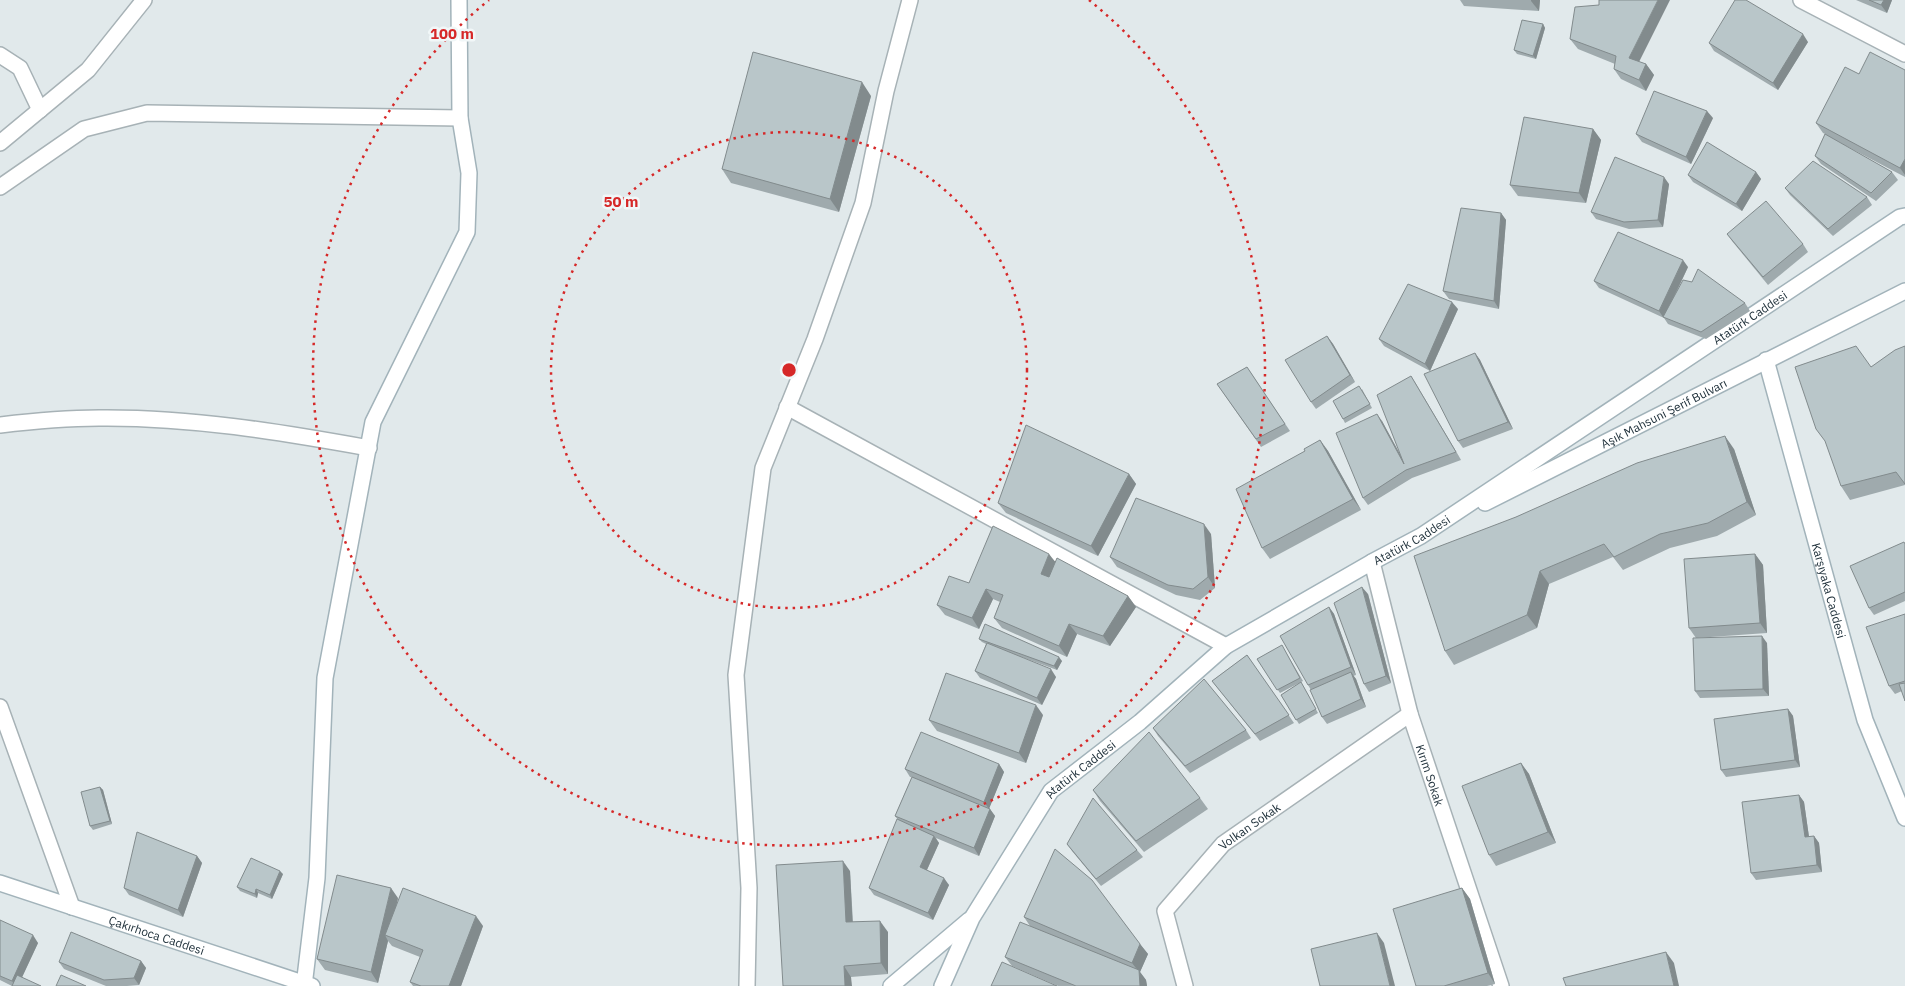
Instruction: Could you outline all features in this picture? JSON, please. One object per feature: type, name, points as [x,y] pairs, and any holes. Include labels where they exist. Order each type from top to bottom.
[{"type":"street","points":[[0,143],[88,70],[144,0]]},
{"type":"street","points":[[307,985],[317,878],[325,678],[368,448],[374,422],[467,232],[469,173],[460,118],[459,0]]},
{"type":"street","points":[[747,986],[749,888],[736,675],[763,468],[815,339],[863,203],[886,91],[910,0]]},
{"type":"street","points":[[1801,0],[1905,54]]},
{"type":"street","points":[[0,55],[20,68],[40,110]]},
{"type":"street","points":[[0,187],[84,129],[147,113],[460,118]]},
{"type":"street","name":"Atatürk Caddesi","points":[[942,986],[972,918],[1051,791],[1140,722],[1226,646],[1421,536],[1903,216]]},
{"type":"street","name":"Aşık Mahsuni Şerif Bulvarı","points":[[1421,536],[1905,290]]},
{"type":"street","name":"Karşıyaka Caddesi","points":[[1766,360],[1865,720],[1905,818]]},
{"type":"street","points":[[787,407],[1226,646]]},
{"type":"street","points":[[0,425],[90,418],[151,419],[286,433],[368,448]]},
{"type":"street","name":"Kırım Sokak","points":[[1372,562],[1410,714],[1501,986]]},
{"type":"street","points":[[0,707],[72,907]]},
{"type":"street","name":"Volkan Sokak","points":[[1185,986],[1165,911],[1223,844],[1410,714]]},
{"type":"street","name":"Çakırhoca Caddesi","points":[[0,882],[307,985]]},
{"type":"street","name":"Atatürk Caddesi","points":[[891,986],[972,918]]},
{"type":"building","points":[[1599,0],[1658,0],[1629,58],[1646,64],[1639,80],[1614,69],[1616,56],[1570,39],[1575,7],[1599,5]]},
{"type":"building","points":[[1735,0],[1746,0],[1803,34],[1773,83],[1709,43]]},
{"type":"building","points":[[1869,0],[1884,0],[1881,5]]},
{"type":"building","points":[[1522,20],[1543,24],[1533,56],[1514,50]]},
{"type":"building","points":[[753,52],[862,82],[830,199],[722,169]]},
{"type":"building","points":[[1870,52],[1905,70],[1905,159],[1900,168],[1816,123],[1845,67],[1859,74]]},
{"type":"building","points":[[1654,91],[1707,111],[1686,157],[1636,134]]},
{"type":"building","points":[[1524,117],[1593,129],[1579,193],[1510,185]]},
{"type":"building","points":[[1825,134],[1892,172],[1871,193],[1815,156]]},
{"type":"building","points":[[1707,142],[1756,172],[1736,204],[1688,175]]},
{"type":"building","points":[[1615,157],[1664,177],[1658,220],[1624,222],[1591,212]]},
{"type":"building","points":[[1813,161],[1867,197],[1828,229],[1785,188]]},
{"type":"building","points":[[1766,201],[1803,244],[1763,277],[1727,234]]},
{"type":"building","points":[[1461,208],[1501,213],[1494,301],[1443,291]]},
{"type":"building","points":[[1618,232],[1683,260],[1659,311],[1594,281]]},
{"type":"building","points":[[1698,269],[1745,303],[1701,332],[1663,317],[1683,280],[1692,282]]},
{"type":"building","points":[[1408,284],[1452,302],[1425,364],[1379,339]]},
{"type":"building","points":[[1327,336],[1350,375],[1311,402],[1285,360]]},
{"type":"building","points":[[1856,346],[1871,367],[1895,350],[1905,346],[1905,484],[1896,472],[1841,486],[1825,441],[1816,429],[1795,367]]},
{"type":"building","points":[[1475,353],[1508,422],[1458,441],[1424,374]]},
{"type":"building","points":[[1247,367],[1285,424],[1256,439],[1217,384]]},
{"type":"building","points":[[1411,376],[1456,452],[1406,470],[1363,498],[1336,433],[1377,414],[1404,464],[1377,395]]},
{"type":"building","points":[[1359,386],[1370,404],[1343,419],[1333,401]]},
{"type":"building","points":[[1026,425],[1129,474],[1091,546],[998,503]]},
{"type":"building","points":[[1725,436],[1747,502],[1708,523],[1660,534],[1614,557],[1604,544],[1540,571],[1527,615],[1445,651],[1414,556],[1516,517],[1637,463]]},
{"type":"building","points":[[1320,440],[1353,499],[1262,548],[1236,489],[1305,451],[1304,449]]},
{"type":"building","points":[[1136,498],[1204,524],[1208,577],[1193,589],[1168,585],[1110,557]]},
{"type":"building","points":[[993,526],[1049,554],[1041,574],[1049,577],[1057,558],[1128,596],[1103,636],[1069,624],[1059,646],[994,618],[1003,595],[986,589],[972,618],[937,605],[949,576],[969,583]]},
{"type":"building","points":[[1904,542],[1905,592],[1869,608],[1850,566]]},
{"type":"building","points":[[1755,554],[1760,623],[1689,628],[1684,559]]},
{"type":"building","points":[[1362,587],[1386,676],[1364,684],[1334,603]]},
{"type":"building","points":[[1329,607],[1351,667],[1308,685],[1280,636]]},
{"type":"building","points":[[1905,614],[1905,681],[1889,686],[1866,627]]},
{"type":"building","points":[[985,624],[1059,657],[1054,666],[979,639]]},
{"type":"building","points":[[1762,636],[1763,689],[1695,691],[1693,638]]},
{"type":"building","points":[[987,643],[1051,669],[1037,698],[975,671]]},
{"type":"building","points":[[1282,645],[1300,678],[1277,690],[1257,659]]},
{"type":"building","points":[[1247,655],[1289,715],[1255,734],[1212,681]]},
{"type":"building","points":[[1351,672],[1361,699],[1322,717],[1310,690]]},
{"type":"building","points":[[946,673],[1036,705],[1019,753],[929,720]]},
{"type":"building","points":[[1204,679],[1246,730],[1185,766],[1153,728]]},
{"type":"building","points":[[1301,682],[1316,709],[1296,720],[1281,695]]},
{"type":"building","points":[[1905,683],[1905,701],[1899,684]]},
{"type":"building","points":[[1788,709],[1795,760],[1721,770],[1714,719]]},
{"type":"building","points":[[921,732],[999,764],[984,802],[905,769]]},
{"type":"building","points":[[1149,732],[1200,798],[1136,841],[1093,790]]},
{"type":"building","points":[[1521,763],[1548,832],[1489,855],[1462,786]]},
{"type":"building","points":[[912,777],[990,809],[974,848],[895,816]]},
{"type":"building","points":[[100,787],[110,821],[90,826],[81,792]]},
{"type":"building","points":[[1799,795],[1805,837],[1814,836],[1817,865],[1751,873],[1742,802]]},
{"type":"building","points":[[1093,798],[1137,850],[1096,879],[1067,844]]},
{"type":"building","points":[[897,819],[934,836],[920,867],[944,878],[928,913],[869,888]]},
{"type":"building","points":[[137,832],[197,856],[178,910],[124,888]]},
{"type":"building","points":[[1055,849],[1092,880],[1140,944],[1132,963],[1024,917]]},
{"type":"building","points":[[251,858],[280,871],[270,895],[256,889],[255,894],[237,887]]},
{"type":"building","points":[[843,861],[846,922],[880,921],[881,963],[844,966],[845,986],[783,986],[776,865]]},
{"type":"building","points":[[337,875],[391,888],[371,972],[317,959]]},
{"type":"building","points":[[403,888],[476,916],[449,986],[421,986],[410,982],[423,950],[385,935]]},
{"type":"building","points":[[1462,888],[1488,973],[1444,986],[1416,986],[1393,909]]},
{"type":"building","points":[[0,920],[33,935],[12,981],[0,976]]},
{"type":"building","points":[[1020,922],[1139,970],[1140,986],[1076,986],[1005,957]]},
{"type":"building","points":[[71,932],[141,961],[134,978],[104,980],[59,962]]},
{"type":"building","points":[[1377,933],[1390,986],[1320,986],[1311,949]]},
{"type":"building","points":[[1666,952],[1674,986],[1566,986],[1563,978]]},
{"type":"building","points":[[1002,962],[1057,986],[991,986]]},
{"type":"building","points":[[17,975],[41,986],[12,986]]},
{"type":"building","points":[[61,975],[86,986],[56,986]]}]
